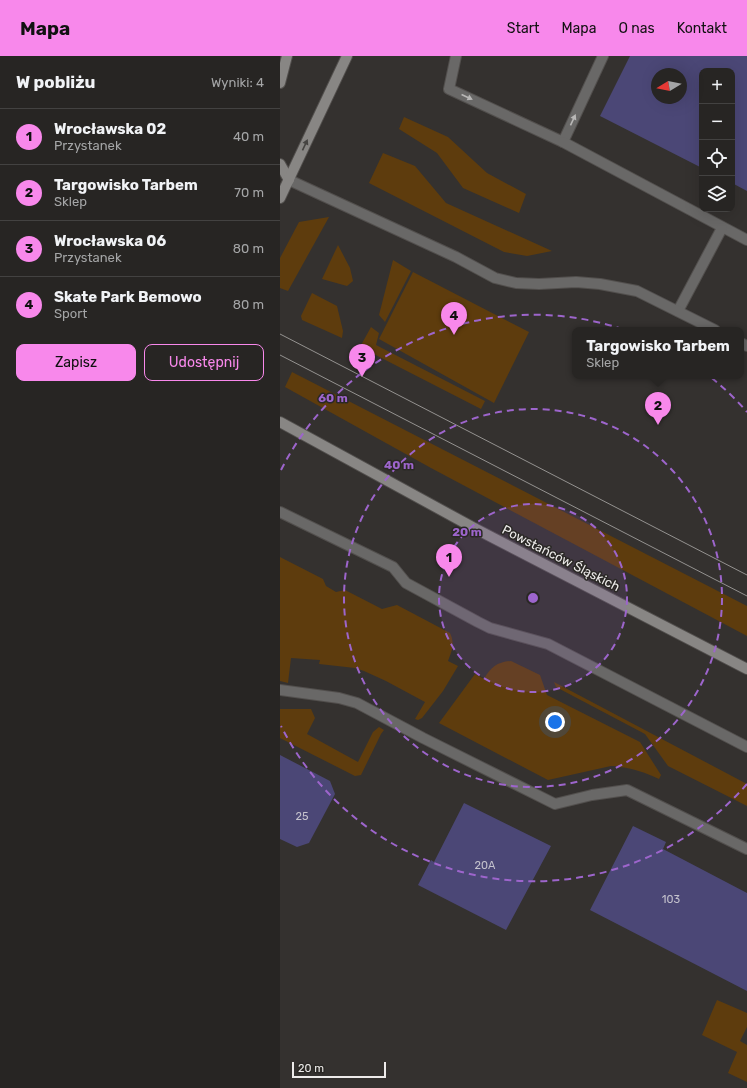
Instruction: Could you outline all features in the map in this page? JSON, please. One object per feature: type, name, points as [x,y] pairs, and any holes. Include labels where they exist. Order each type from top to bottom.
[{"type":"main road","points":[[280,83],[287,56]]},
{"type":"main road","points":[[280,198],[347,56]]},
{"type":"main road","points":[[280,164],[289,180]]},
{"type":"main road","name":"Powstańców Śląskich","points":[[280,422],[476,529],[747,669]]},
{"type":"street","points":[[456,56],[449,89],[563,142],[747,240]]},
{"type":"street","points":[[563,142],[603,56]]},
{"type":"street","points":[[289,180],[456,257],[495,278],[516,283],[539,284],[576,282],[637,291],[709,327]]},
{"type":"street","points":[[678,311],[722,228]]},
{"type":"street","points":[[280,512],[393,567],[406,583],[478,622],[490,628],[548,644],[747,747]]},
{"type":"street","points":[[280,690],[339,698],[357,703],[417,735],[555,804],[592,795],[627,790],[747,849]]},
{"type":"shaded area","points":[[404,117],[448,137],[487,173],[526,194],[519,213],[463,188],[437,153],[399,129]]},
{"type":"shaded area","points":[[383,153],[415,166],[446,203],[552,251],[527,256],[504,252],[369,183]]},
{"type":"shaded area","points":[[329,217],[288,291],[280,288],[280,258],[299,222]]},
{"type":"shaded area","points":[[338,245],[350,268],[353,281],[347,286],[322,279]]},
{"type":"shaded area","points":[[393,260],[411,271],[385,322],[379,315]]},
{"type":"shaded area","points":[[413,272],[529,332],[494,403],[379,339]]},
{"type":"shaded area","points":[[312,293],[337,306],[343,331],[342,338],[302,320],[301,316]]},
{"type":"shaded area","points":[[371,327],[379,333],[376,345],[485,401],[481,409],[360,347]]},
{"type":"shaded area","points":[[292,372],[747,606],[747,636],[431,468],[285,387]]},
{"type":"shaded area","points":[[280,557],[323,579],[326,586],[336,592],[345,590],[382,609],[397,605],[450,633],[453,644],[448,661],[458,666],[443,691],[422,718],[418,720],[415,719],[425,702],[386,681],[355,668],[319,664],[320,660],[291,658],[288,683],[280,681]]},
{"type":"shaded area","points":[[511,661],[540,675],[547,695],[640,742],[661,775],[659,779],[634,770],[611,766],[548,780],[439,723],[475,674],[484,679],[489,671],[498,664]]},
{"type":"shaded area","points":[[554,682],[747,784],[747,806],[668,766],[645,734],[556,687]]},
{"type":"shaded area","points":[[280,709],[311,709],[315,718],[307,734],[358,762],[373,732],[379,727],[384,730],[361,775],[355,776],[280,738]]},
{"type":"shaded area","points":[[717,1000],[747,1013],[747,1027],[740,1041],[747,1045],[747,1082],[728,1073],[737,1052],[702,1035]]},
{"type":"building","points":[[630,56],[747,56],[747,191],[735,185],[735,68],[699,68],[699,166],[600,116]]},
{"type":"building","points":[[280,755],[330,781],[335,794],[309,843],[297,847],[280,839]]},
{"type":"building","points":[[464,803],[551,846],[506,930],[418,885],[431,860],[434,862]]},
{"type":"building","points":[[633,826],[666,842],[663,849],[747,893],[747,991],[590,910]]},
{"type":"tram line","points":[[280,334],[747,575]]},
{"type":"tram line","points":[[280,355],[747,596]]},
{"type":"place","name":"Skate Park Bemowo","points":[[454,335]]},
{"type":"place","name":"Wrocławska 06","points":[[362,377]]},
{"type":"place","name":"Targowisko Tarbem","points":[[658,425]]},
{"type":"place","name":"Wrocławska 02","points":[[449,577]]}]
